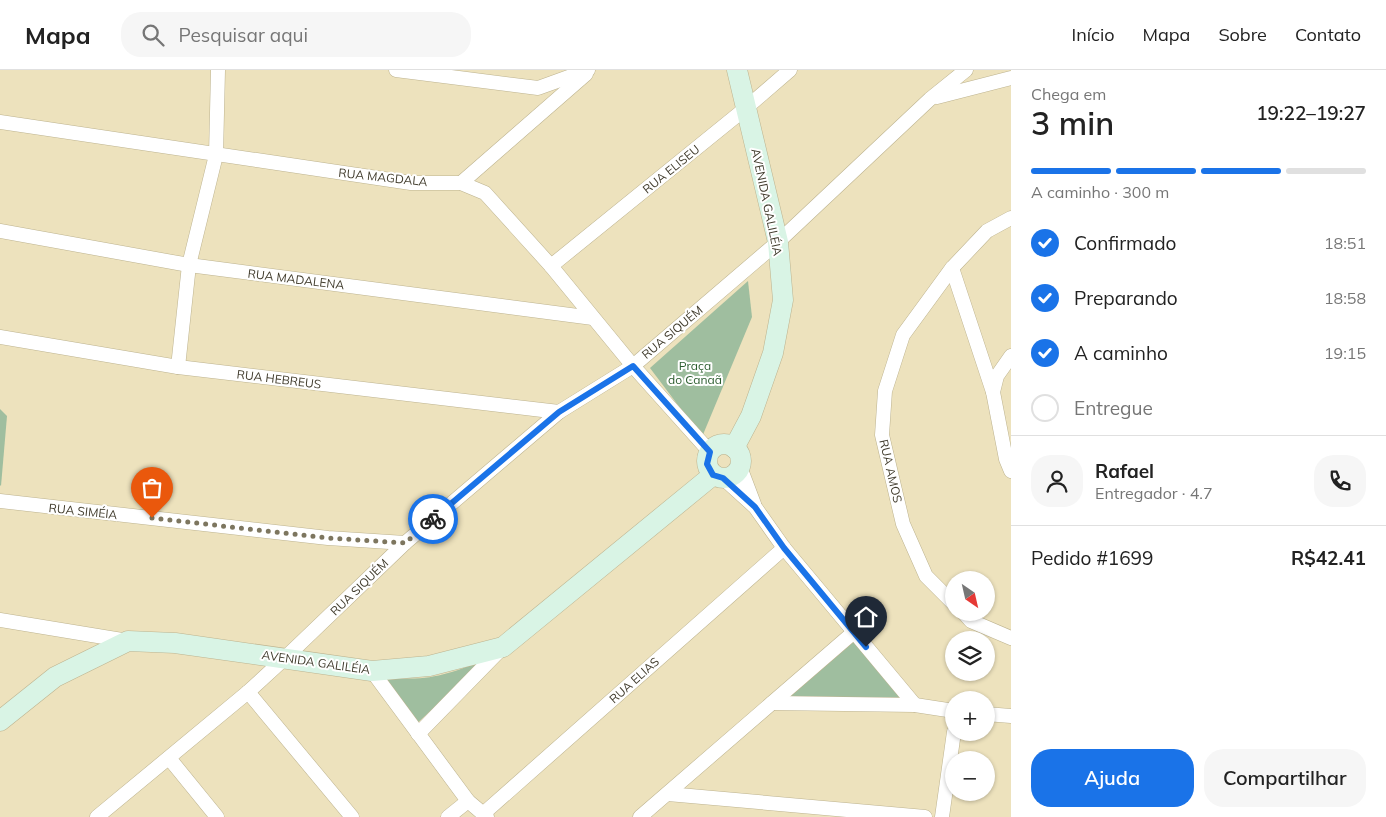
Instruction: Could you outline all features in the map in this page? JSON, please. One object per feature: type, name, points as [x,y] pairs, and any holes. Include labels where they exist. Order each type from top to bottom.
[{"type":"main road","name":"AVENIDA GALILÉIA","points":[[737,70],[778,242],[783,300],[773,353],[737,457]]},
{"type":"main road","points":[[721,445],[737,457],[734,475],[718,477],[707,464],[710,452],[721,445]]},
{"type":"main road","name":"AVENIDA GALILÉIA","points":[[0,721],[54,677],[128,641],[175,643],[372,671],[429,666],[503,647],[718,477]]},
{"type":"street","points":[[178,367],[189,265],[216,155],[218,70]]},
{"type":"street","points":[[396,70],[538,88],[589,70]]},
{"type":"street","points":[[461,183],[589,70]]},
{"type":"street","name":"RUA ELISEU","points":[[550,266],[746,108],[790,70]]},
{"type":"street","name":"RUA SIQUÉM","points":[[97,817],[248,692],[405,543],[559,412],[633,366],[778,242],[930,99],[966,70]]},
{"type":"street","points":[[930,99],[1011,78]]},
{"type":"street","name":"RUA MAGDALA","points":[[0,122],[411,183],[461,183],[485,193],[550,266],[633,366],[710,452]]},
{"type":"street","name":"RUA AMOS","points":[[945,595],[926,576],[902,524],[882,435],[886,391],[903,335],[952,268],[987,230],[1011,218]]},
{"type":"street","name":"RUA MADALENA","points":[[0,231],[189,265],[593,318]]},
{"type":"street","points":[[952,268],[993,392],[1006,460],[1011,471]]},
{"type":"street","name":"RUA HEBREUS","points":[[0,337],[178,367],[559,412]]},
{"type":"street","points":[[993,392],[997,376],[1011,356]]},
{"type":"street","points":[[737,457],[755,507],[784,548],[915,706]]},
{"type":"street","points":[[718,477],[755,507]]},
{"type":"street","name":"RUA SIMÉIA","points":[[0,501],[328,538],[405,543]]},
{"type":"street","name":"RUA ELIAS","points":[[486,815],[784,548]]},
{"type":"street","points":[[0,620],[128,641]]},
{"type":"street","points":[[971,621],[1011,638]]},
{"type":"street","points":[[640,817],[854,632]]},
{"type":"street","points":[[418,734],[503,647]]},
{"type":"street","points":[[372,671],[468,801],[486,815]]},
{"type":"street","points":[[248,692],[352,817]]},
{"type":"street","points":[[772,702],[915,706],[945,710]]},
{"type":"street","points":[[995,715],[1011,716]]},
{"type":"street","points":[[942,817],[953,741]]},
{"type":"street","points":[[169,758],[218,817]]},
{"type":"street","points":[[668,794],[925,817]]},
{"type":"street","points":[[448,817],[468,801]]},
{"type":"green space","name":"Praça do Canaã","points":[[748,281],[752,317],[702,437],[650,368]]},
{"type":"green space","points":[[0,409],[7,416],[1,486],[0,485]]},
{"type":"green space","points":[[853,637],[905,701],[782,699]]},
{"type":"green space","points":[[489,658],[414,726],[380,676],[411,679],[424,678],[461,669]]},
{"type":"way so far","points":[[152,518],[328,538],[405,543],[433,519]]},
{"type":"route","points":[[433,519],[559,412],[633,366],[710,452],[707,464],[713,475],[723,478],[755,507],[784,548],[866,647]]}]
